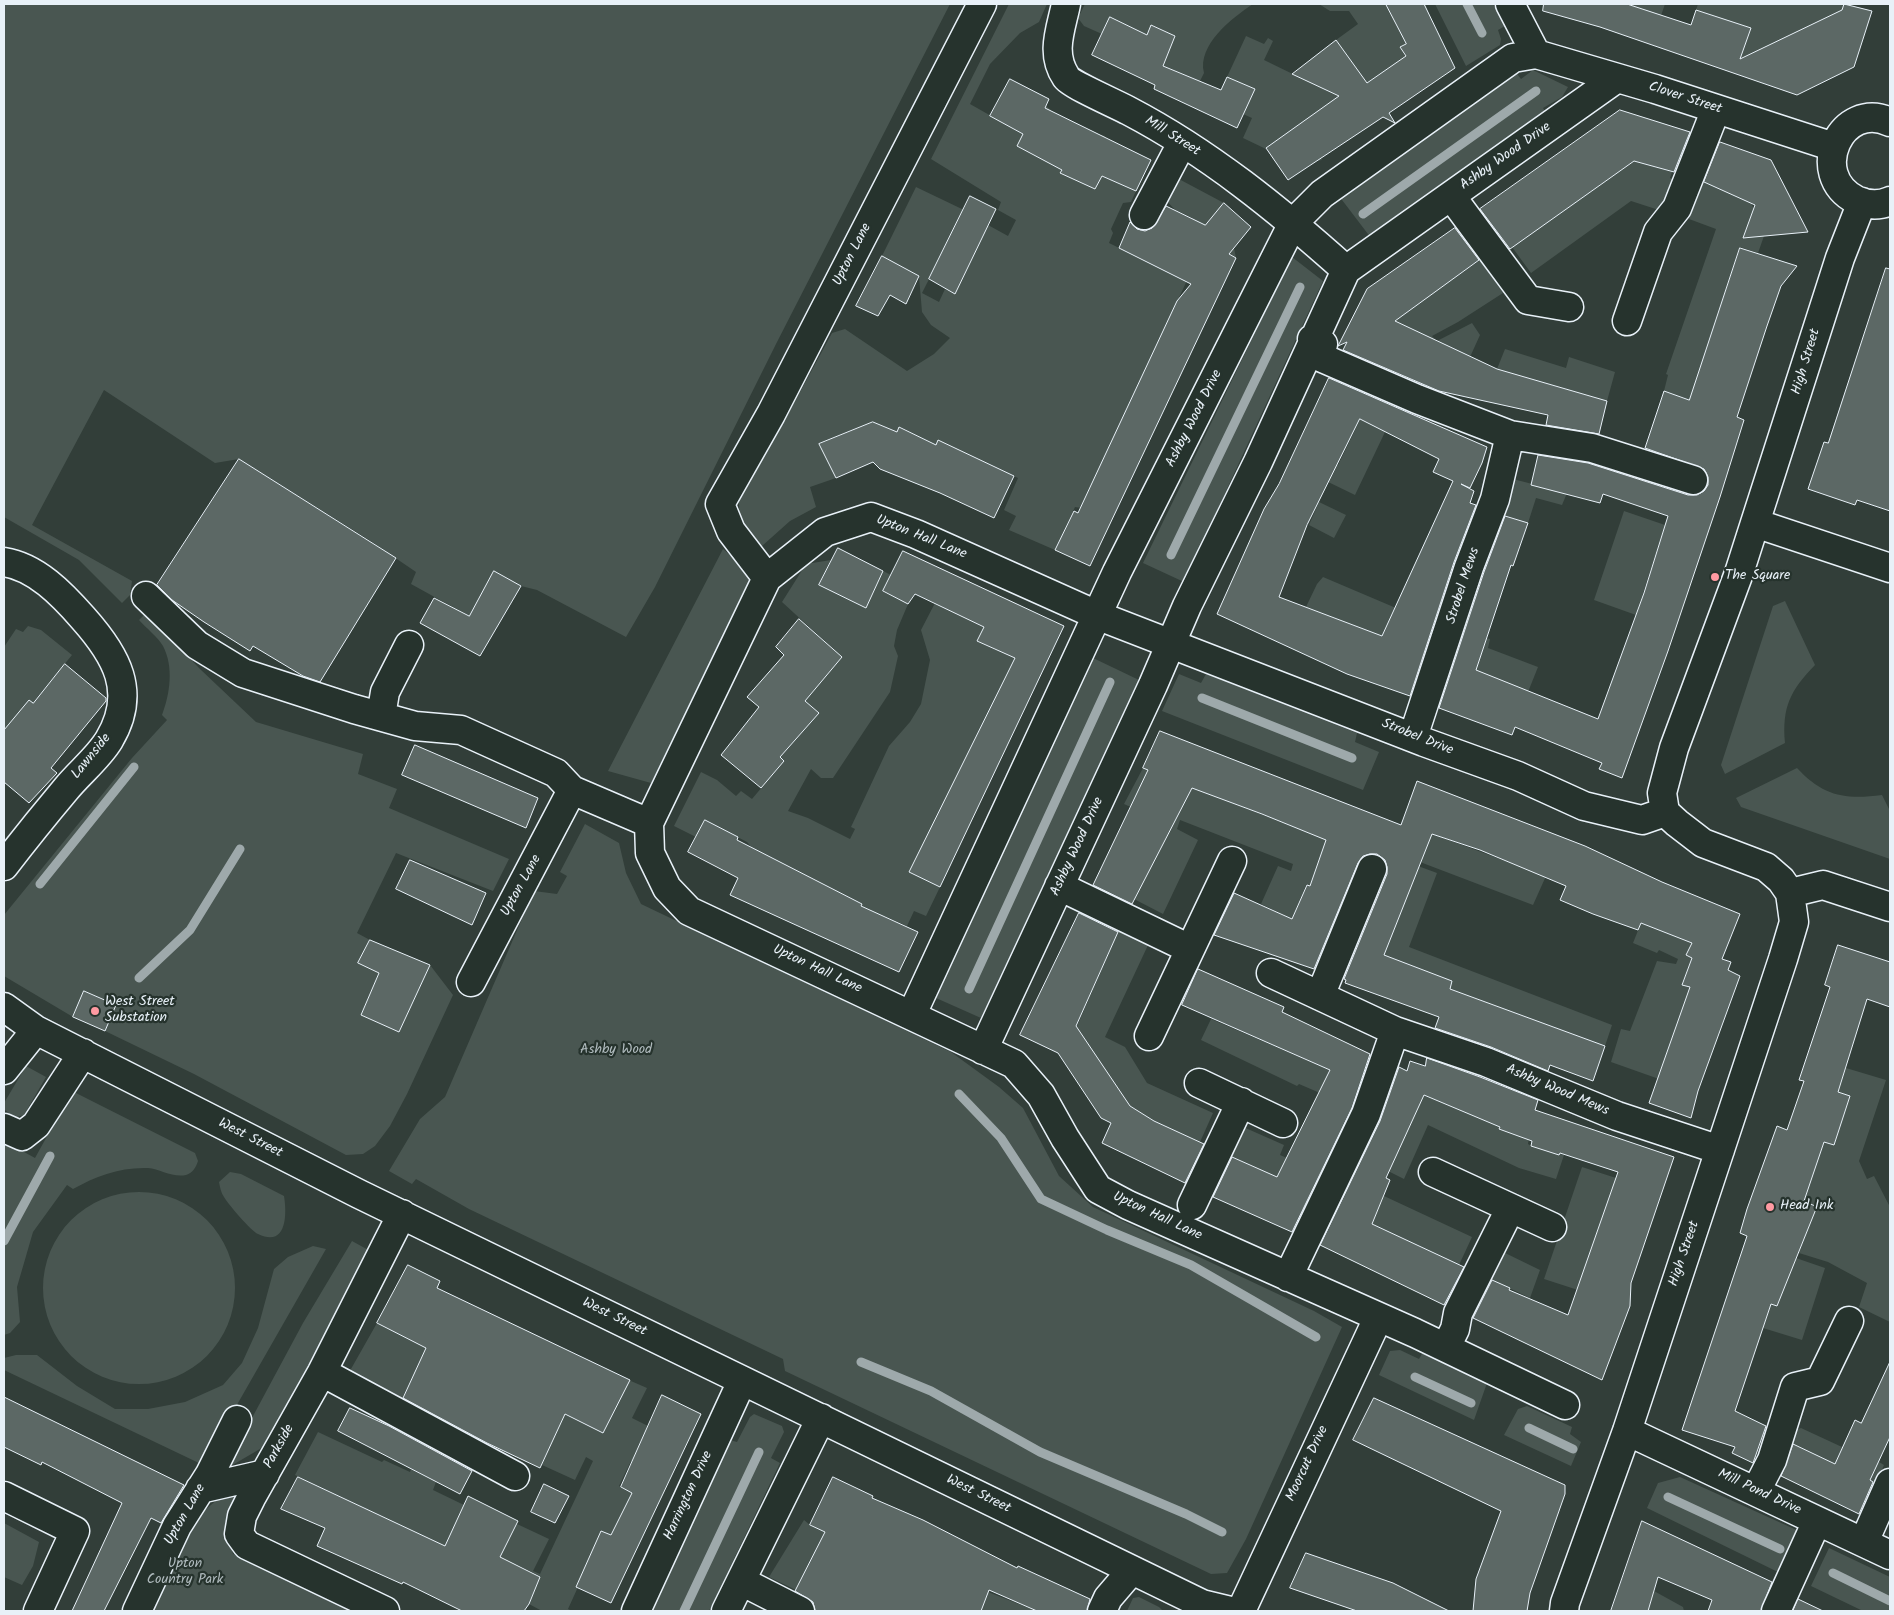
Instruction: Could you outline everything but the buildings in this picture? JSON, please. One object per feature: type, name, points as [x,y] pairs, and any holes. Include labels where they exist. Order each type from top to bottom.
[{"type":"street","name":"Upton Lane","points":[[766,578],[731,531],[720,504],[770,414],[982,4]]},
{"type":"street","name":"Mill Street","points":[[1066,4],[1056,54],[1066,78],[1151,123],[1221,168],[1293,223]]},
{"type":"street","points":[[1510,4],[1536,54]]},
{"type":"street","name":"Clover Street","points":[[1536,54],[1834,147]]},
{"type":"street","name":"Ashby Wood Drive","points":[[912,1014],[1099,616],[1117,572],[1293,223],[1322,194],[1512,58],[1536,54]]},
{"type":"street","name":"Ashby Wood Drive","points":[[983,1050],[1153,685],[1170,643],[1258,462],[1312,339],[1346,270],[1617,78]]},
{"type":"street","points":[[1627,320],[1658,232],[1677,208],[1716,109]]},
{"type":"street","points":[[1889,118],[1863,119],[1850,125],[1841,134],[1831,157],[1832,171],[1838,184],[1849,196],[1862,202],[1876,205],[1890,201]]},
{"type":"street","points":[[1144,215],[1182,143]]},
{"type":"street","points":[[1451,196],[1528,300],[1569,307]]},
{"type":"street","name":"High Street","points":[[1755,523],[1840,258],[1862,202]]},
{"type":"street","points":[[1293,223],[1346,270]]},
{"type":"street","points":[[1312,339],[1323,344],[1320,357],[1417,399],[1510,435],[1592,448],[1693,480]]},
{"type":"street","name":"Strobel Mews","points":[[1414,737],[1469,566],[1495,499],[1510,435]]},
{"type":"street","name":"Upton Hall Lane","points":[[1099,616],[916,534],[871,517],[825,532],[766,578],[649,823],[650,853],[667,888],[689,911],[912,1014],[1014,1064],[1041,1094],[1098,1189],[1128,1205],[1446,1347],[1565,1405]]},
{"type":"street","points":[[1890,568],[1755,523],[1739,573],[1674,748],[1662,792],[1665,812],[1703,842],[1766,867],[1781,880],[1790,893],[1823,885],[1890,907]]},
{"type":"street","name":"Lawnside","points":[[4,562],[16,564],[58,590],[98,635],[119,670],[123,704],[109,740],[66,789],[4,866]]},
{"type":"street","points":[[146,596],[197,645],[243,673],[415,726],[461,730],[556,773],[572,790],[649,823]]},
{"type":"street","points":[[1099,616],[1170,643]]},
{"type":"street","name":"Strobel Drive","points":[[1170,643],[1518,776],[1584,806],[1642,820],[1665,812]]},
{"type":"street","points":[[381,716],[385,692],[409,645]]},
{"type":"street","name":"Upton Lane","points":[[471,982],[572,790]]},
{"type":"street","points":[[1149,1036],[1232,861]]},
{"type":"street","points":[[1320,996],[1362,899],[1372,869]]},
{"type":"street","points":[[1060,886],[1190,949]]},
{"type":"street","name":"High Street","points":[[1564,1611],[1565,1603],[1607,1480],[1627,1430],[1794,922],[1790,893]]},
{"type":"street","name":"Ashby Wood Mews","points":[[1271,973],[1395,1031],[1486,1062],[1617,1116],[1720,1150]]},
{"type":"street","name":"West Street","points":[[4,1008],[36,1030],[351,1190],[1132,1570],[1200,1608],[1231,1611]]},
{"type":"street","points":[[4,1070],[36,1030]]},
{"type":"street","points":[[1288,1277],[1366,1114],[1395,1031]]},
{"type":"street","points":[[4,1128],[22,1136],[36,1125],[83,1053]]},
{"type":"street","points":[[1199,1084],[1283,1123]]},
{"type":"street","points":[[1192,1205],[1241,1102]]},
{"type":"street","points":[[1433,1172],[1552,1227]]},
{"type":"street","points":[[1446,1347],[1455,1329],[1458,1313],[1510,1208]]},
{"type":"street","name":"Parkside","points":[[385,1611],[247,1545],[238,1534],[242,1516],[322,1372],[402,1214]]},
{"type":"street","name":"Moorcut Drive","points":[[1240,1611],[1378,1318]]},
{"type":"street","points":[[1756,1491],[1772,1460],[1794,1386],[1820,1381],[1850,1321]]},
{"type":"street","points":[[322,1372],[515,1476]]},
{"type":"street","name":"Harrington Drive","points":[[636,1611],[742,1381]]},
{"type":"street","points":[[726,1611],[821,1418]]},
{"type":"street","name":"Upton Lane","points":[[137,1611],[177,1526],[200,1489],[237,1420]]},
{"type":"street","name":"Mill Pond Drive","points":[[1627,1430],[1890,1555]]},
{"type":"street","points":[[200,1489],[265,1474]]},
{"type":"street","points":[[1864,1542],[1890,1483]]},
{"type":"street","points":[[4,1496],[75,1531],[38,1611]]},
{"type":"street","points":[[1776,1611],[1817,1521]]},
{"type":"street","points":[[1102,1611],[1108,1598],[1132,1570]]},
{"type":"street","points":[[741,1581],[800,1611]]},
{"type":"green space","points":[[4,4],[950,4],[776,344],[655,587],[626,637],[537,590],[521,586],[469,616],[411,584],[416,572],[369,540],[239,459],[215,463],[104,390],[32,525],[132,581],[130,595],[122,603],[79,560],[4,517]]},
{"type":"green space","points":[[1009,4],[1047,4],[1039,22],[1020,33],[990,64],[970,104],[1023,134],[1017,146],[1026,151],[1046,106],[1051,110],[1037,139],[1069,155],[1061,173],[1100,135],[1105,136],[1083,183],[1095,189],[1102,176],[1136,191],[1131,202],[1123,203],[1111,229],[1113,233],[1109,243],[1148,262],[1185,234],[1192,218],[1175,210],[1166,200],[1177,178],[1224,203],[1207,224],[1234,248],[1236,258],[1204,244],[1081,508],[1075,507],[1055,550],[1009,530],[1016,516],[1004,510],[1018,478],[938,441],[926,467],[918,465],[928,441],[900,427],[897,432],[873,422],[819,444],[836,478],[810,487],[816,507],[790,521],[762,546],[753,545],[740,531],[739,503],[746,477],[781,427],[832,333],[845,329],[907,371],[934,354],[950,338],[931,325],[922,312],[919,276],[882,256],[916,187],[964,210],[922,293],[939,302],[945,289],[955,294],[988,225],[1008,236],[1016,220],[998,210],[1001,202],[931,159]]},
{"type":"green space","points":[[1085,4],[1253,4],[1226,25],[1211,43],[1206,52],[1203,63],[1204,73],[1200,81],[1163,66],[1175,36],[1152,25],[1147,35],[1111,17],[1102,34],[1084,26],[1078,18]]},
{"type":"green space","points":[[1319,4],[1386,4],[1391,12],[1410,4],[1425,4],[1430,16],[1413,23],[1420,37],[1400,47],[1406,58],[1300,128],[1322,160],[1315,161],[1292,130],[1266,149],[1243,138],[1252,118],[1243,114],[1255,89],[1227,77],[1246,36],[1264,44],[1268,38],[1273,41],[1264,60],[1301,78],[1311,59],[1321,51],[1337,73],[1352,62],[1336,40],[1358,24],[1349,11],[1330,11]]},
{"type":"green space","points":[[1435,4],[1493,4],[1505,26],[1498,30],[1501,39],[1500,45],[1466,66]]},
{"type":"green space","points":[[1627,4],[1665,4],[1651,45],[1646,43],[1656,14]]},
{"type":"green space","points":[[1698,4],[1844,4],[1833,40],[1753,53],[1746,77],[1735,74],[1750,28],[1696,10]]},
{"type":"green space","points":[[1533,70],[1568,87],[1562,97],[1543,108],[1547,115],[1371,238],[1339,196],[1515,71],[1521,79]]},
{"type":"green space","points":[[1634,161],[1672,172],[1670,178],[1675,180],[1665,212],[1631,201],[1531,273],[1512,247]]},
{"type":"green space","points":[[1704,182],[1751,202],[1764,236],[1758,253],[1740,247],[1703,359],[1702,404],[1664,391],[1668,375],[1666,374],[1716,229],[1689,219]]},
{"type":"green space","points":[[1292,257],[1323,281],[1184,582],[1143,563]]},
{"type":"green space","points":[[1480,260],[1503,293],[1432,336],[1437,341],[1472,323],[1480,335],[1470,357],[1391,322]]},
{"type":"green space","points":[[1505,349],[1566,368],[1569,357],[1615,372],[1607,401],[1497,369]]},
{"type":"green space","points":[[1372,395],[1401,410],[1391,434],[1385,432],[1355,495],[1322,479],[1331,462],[1338,465]]},
{"type":"green space","points":[[1513,479],[1567,493],[1562,505],[1536,498],[1528,523],[1502,515]]},
{"type":"green space","points":[[1319,502],[1346,515],[1334,538],[1309,525]]},
{"type":"green space","points":[[1624,511],[1665,525],[1636,615],[1594,600]]},
{"type":"green space","points":[[723,549],[738,562],[750,582],[651,783],[608,771]]},
{"type":"green space","points":[[831,560],[819,585],[866,608],[883,571],[891,575],[884,592],[908,604],[897,630],[894,646],[898,656],[890,692],[833,778],[821,778],[811,769],[788,811],[808,818],[850,839],[855,829],[851,827],[889,746],[910,722],[921,704],[930,660],[921,630],[935,603],[984,627],[977,641],[996,650],[1001,642],[1034,658],[930,832],[909,872],[940,887],[926,916],[914,911],[907,926],[884,916],[865,956],[842,946],[862,904],[752,848],[747,842],[705,820],[696,837],[674,826],[701,772],[717,780],[736,796],[741,791],[752,799],[784,761],[780,757],[819,713],[805,701],[842,657],[782,602],[806,564]]},
{"type":"green space","points":[[1323,577],[1396,608],[1423,652],[1306,607],[1317,584]]},
{"type":"green space","points":[[1785,601],[1815,665],[1799,683],[1790,700],[1785,719],[1785,743],[1725,774],[1721,765],[1773,606]]},
{"type":"green space","points":[[146,613],[200,669],[256,722],[363,754],[358,774],[397,789],[389,808],[509,859],[493,891],[396,853],[357,933],[370,940],[359,963],[379,973],[361,1015],[399,1032],[430,965],[453,995],[390,1126],[375,1146],[363,1154],[346,1155],[194,1074],[105,1031],[116,1005],[85,991],[73,1017],[4,976],[4,915],[132,758],[167,720],[162,715],[169,689],[169,663],[161,643],[139,620]]},
{"type":"green space","points":[[28,626],[41,630],[72,655],[35,700],[55,718],[11,760],[4,754],[4,647],[16,629],[23,632]]},
{"type":"green space","points":[[1462,631],[1490,639],[1488,648],[1538,667],[1528,692],[1451,661]]},
{"type":"green space","points":[[1091,657],[1139,680],[981,1018],[936,998],[1011,829]]},
{"type":"green space","points":[[1179,674],[1201,683],[1206,674],[1357,733],[1355,742],[1379,752],[1363,790],[1162,711]]},
{"type":"green space","points":[[1143,768],[1327,840],[1310,886],[1306,885],[1292,919],[1261,904],[1278,866],[1291,871],[1293,864],[1180,820],[1177,829],[1198,840],[1163,914],[1134,899],[1157,819],[1124,804]]},
{"type":"green space","points":[[1797,768],[1816,785],[1835,794],[1857,797],[1882,795],[1890,811],[1890,859],[1741,807],[1736,798]]},
{"type":"green space","points":[[1402,821],[1546,876],[1533,905],[1420,862],[1418,866],[1437,873],[1409,947],[1612,1025],[1605,1046],[1450,989],[1452,981],[1384,955],[1388,854]]},
{"type":"green space","name":"Ashby Wood","points":[[585,824],[619,843],[626,873],[641,904],[951,1052],[999,1087],[1023,1108],[1059,1176],[1093,1207],[1314,1311],[1342,1327],[1246,1539],[1227,1573],[1211,1574],[785,1371],[783,1359],[469,1209],[416,1179],[412,1184],[389,1171],[420,1119],[445,1097],[534,891],[557,894],[567,876],[560,872]]},
{"type":"green space","points":[[1641,923],[1692,943],[1686,955],[1692,958],[1682,984],[1691,988],[1659,1079],[1611,1062],[1621,1029],[1630,1031],[1657,961],[1676,964],[1678,959],[1659,950],[1657,953],[1633,943]]},
{"type":"green space","points":[[1119,930],[1149,943],[1105,1037],[1125,1047],[1147,1083],[1213,1113],[1200,1142],[1154,1121],[1132,1107],[1125,1119],[1074,1033]]},
{"type":"green space","points":[[1211,1019],[1330,1070],[1320,1093],[1299,1084],[1297,1086],[1201,1040]]},
{"type":"green space","points":[[26,1066],[46,1077],[24,1115],[14,1118],[5,1110],[4,1103]]},
{"type":"green space","points":[[1846,1068],[1886,1080],[1859,1161],[1867,1179],[1874,1176],[1890,1207],[1890,1322],[1859,1307],[1867,1283],[1828,1262],[1799,1253],[1816,1206],[1803,1201],[1824,1141],[1834,1144],[1850,1097],[1838,1092]]},
{"type":"green space","points":[[1401,1087],[1500,1124],[1499,1129],[1529,1138],[1528,1144],[1531,1146],[1564,1155],[1556,1179],[1519,1168],[1428,1125],[1404,1179],[1388,1171]]},
{"type":"green space","points":[[72,1091],[195,1153],[198,1161],[191,1173],[181,1176],[148,1168],[138,1168],[109,1173],[73,1189],[67,1185],[33,1232],[17,1287],[20,1322],[10,1333],[4,1335],[4,1141],[35,1158]]},
{"type":"green space","points":[[1241,1126],[1284,1145],[1280,1155],[1287,1158],[1278,1178],[1228,1155]]},
{"type":"green space","points":[[1582,1167],[1616,1178],[1578,1290],[1544,1279]]},
{"type":"green space","points":[[230,1172],[241,1174],[284,1196],[285,1220],[280,1233],[268,1237],[258,1234],[245,1223],[230,1205],[222,1194],[219,1182]]},
{"type":"green space","points":[[139,1192],[158,1194],[176,1199],[192,1208],[207,1220],[219,1235],[228,1251],[233,1269],[235,1288],[233,1307],[228,1325],[219,1341],[207,1356],[192,1368],[176,1377],[158,1382],[139,1384],[120,1382],[102,1377],[86,1368],[71,1356],[59,1341],[50,1325],[45,1307],[43,1288],[45,1269],[50,1251],[59,1235],[71,1220],[86,1208],[102,1199],[120,1194]]},
{"type":"green space","points":[[1384,1196],[1472,1237],[1459,1265],[1372,1224]]},
{"type":"green space","points":[[352,1241],[372,1252],[265,1446],[224,1470],[303,1323]]},
{"type":"green space","points":[[313,1246],[326,1249],[201,1464],[4,1370],[4,1358],[16,1355],[37,1355],[77,1386],[115,1409],[148,1409],[185,1402],[223,1385],[242,1363],[258,1328],[274,1269],[288,1257]]},
{"type":"green space","points":[[1501,1251],[1540,1270],[1530,1298],[1488,1278]]},
{"type":"green space","points":[[1793,1257],[1825,1268],[1802,1340],[1763,1328],[1771,1304]]},
{"type":"green space","points":[[377,1323],[599,1431],[624,1378],[647,1388],[632,1418],[672,1438],[641,1466],[631,1461],[619,1486],[632,1493],[612,1535],[603,1532],[568,1609],[572,1611],[542,1611],[529,1604],[540,1576],[515,1564],[501,1592],[438,1543],[295,1475],[318,1432],[382,1462],[384,1460],[410,1472],[411,1469],[436,1482],[433,1490],[464,1505],[455,1525],[504,1549],[517,1524],[549,1539],[533,1571],[540,1574],[593,1461],[586,1457],[575,1480],[542,1465],[552,1442],[422,1380],[413,1376],[401,1401],[347,1376]]},
{"type":"green space","points":[[1400,1350],[1419,1359],[1423,1352],[1487,1383],[1474,1420],[1379,1375],[1390,1351]]},
{"type":"green space","points":[[1527,1406],[1572,1427],[1570,1434],[1581,1442],[1571,1466],[1504,1435],[1518,1409]]},
{"type":"green space","points":[[754,1414],[782,1426],[784,1432],[771,1458],[780,1463],[709,1611],[650,1611],[730,1440],[737,1442],[750,1417]]},
{"type":"green space","points":[[1801,1428],[1842,1447],[1847,1438],[1882,1455],[1879,1462],[1884,1465],[1876,1483],[1788,1442],[1793,1431]]},
{"type":"green space","points":[[1680,1477],[1801,1532],[1782,1574],[1647,1508],[1658,1483]]},
{"type":"green space","name":"Upton Country Park","points":[[231,1488],[240,1490],[225,1523],[233,1554],[342,1605],[349,1611],[124,1611],[205,1510]]},
{"type":"green space","points":[[804,1520],[810,1525],[851,1544],[960,1611],[911,1611],[891,1604],[809,1565],[796,1590],[769,1577]]},
{"type":"green space","points":[[4,1523],[39,1542],[33,1566],[22,1585],[4,1577]]},
{"type":"green space","points":[[1829,1548],[1890,1577],[1890,1611],[1863,1611],[1811,1586]]},
{"type":"green space","points":[[1654,1591],[1683,1607],[1684,1611],[1648,1611]]},
{"type":"green space","points":[[988,1592],[1037,1611],[981,1611]]},
{"type":"green space","points":[[1139,1597],[1163,1611],[1127,1611],[1133,1598]]},
{"type":"waterway","points":[[1467,4],[1482,33]]},
{"type":"waterway","points":[[1363,214],[1536,91]]},
{"type":"waterway","points":[[1171,555],[1300,287]]},
{"type":"waterway","points":[[969,989],[1110,682]]},
{"type":"waterway","points":[[1202,698],[1352,758]]},
{"type":"waterway","points":[[40,884],[134,767]]},
{"type":"waterway","points":[[139,978],[190,930],[240,849]]},
{"type":"waterway","points":[[959,1094],[1001,1138],[1041,1199],[1107,1230],[1191,1265],[1316,1337]]},
{"type":"waterway","points":[[4,1241],[50,1156]]},
{"type":"waterway","points":[[861,1362],[931,1391],[1040,1452],[1186,1514],[1222,1532]]},
{"type":"waterway","points":[[1415,1377],[1471,1403]]},
{"type":"waterway","points":[[1529,1428],[1573,1449]]},
{"type":"waterway","points":[[684,1611],[759,1452]]},
{"type":"waterway","points":[[1668,1497],[1780,1549]]},
{"type":"waterway","points":[[1833,1573],[1890,1601]]},
{"type":"place","name":"The Square","points":[[1715,577]]},
{"type":"place","name":"West Street Substation","points":[[95,1011]]},
{"type":"place","name":"Head Ink","points":[[1770,1207]]}]
